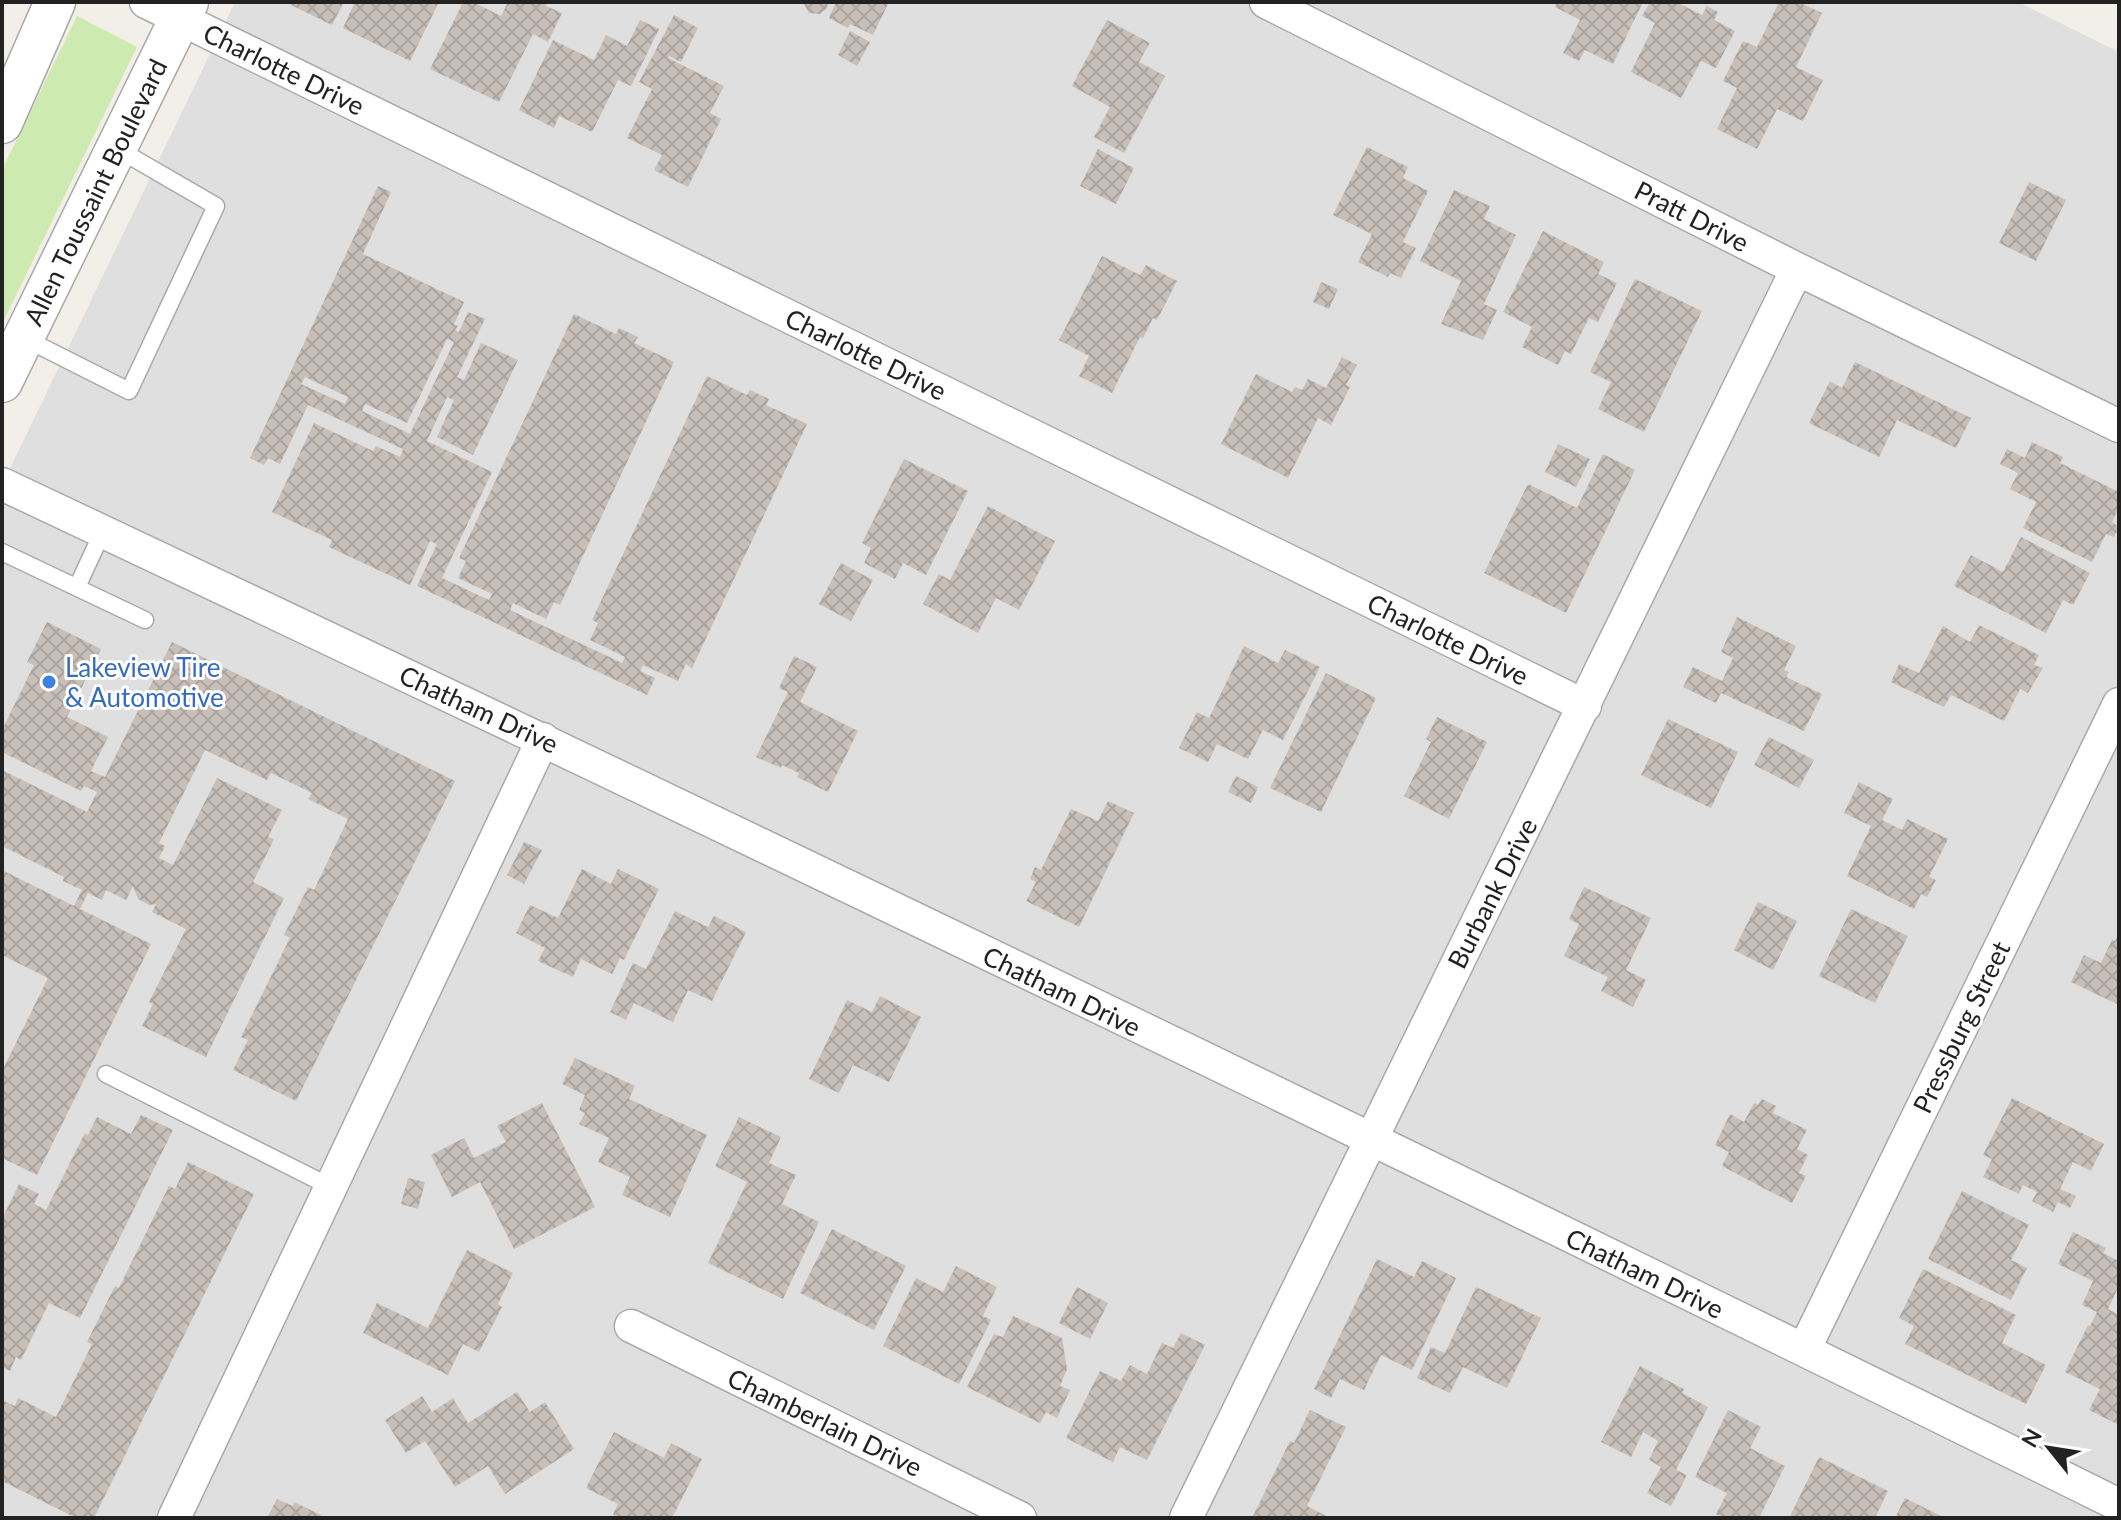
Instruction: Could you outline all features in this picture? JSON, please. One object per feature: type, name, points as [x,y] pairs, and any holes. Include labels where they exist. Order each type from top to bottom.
[{"type":"street","points":[[2,123],[55,2]]},
{"type":"street","name":"Pratt Drive","points":[[1266,2],[1797,269],[2119,426]]},
{"type":"street","name":"Allen Toussaint Boulevard","points":[[2,382],[116,148],[171,8]]},
{"type":"street","name":"Charlotte Drive","points":[[171,8],[1585,706]]},
{"type":"street","name":"Burbank Drive","points":[[1186,1518],[1797,269]]},
{"type":"street","name":"Chatham Drive","points":[[2,484],[543,739],[2119,1505]]},
{"type":"street","name":"Pressburg Street","points":[[1804,1350],[2119,704]]},
{"type":"street","points":[[174,1518],[543,739]]},
{"type":"street","name":"Chamberlain Drive","points":[[631,1326],[1020,1518]]},
{"type":"lane","points":[[24,338],[129,391],[216,206],[116,148]]},
{"type":"lane","points":[[77,587],[103,531]]},
{"type":"lane","points":[[2,552],[145,620]]},
{"type":"lane","points":[[106,1074],[331,1187]]},
{"type":"shaded area","points":[[235,2],[2018,2],[2119,52],[2119,1518],[2,1518],[2,485]]},
{"type":"green space","points":[[77,16],[137,47],[2,324],[2,170]]},
{"type":"building","points":[[293,2],[344,2],[332,25],[291,5]]},
{"type":"building","points":[[355,2],[439,2],[410,61],[343,28]]},
{"type":"building","points":[[463,2],[473,2],[501,16],[508,2],[547,2],[546,6],[562,13],[548,42],[533,34],[499,102],[430,69]]},
{"type":"building","points":[[803,2],[828,2],[827,8],[820,14],[809,13]]},
{"type":"building","points":[[836,2],[889,2],[873,35],[850,24],[848,28],[829,18]]},
{"type":"building","points":[[1557,2],[1643,2],[1613,64],[1585,50],[1579,61],[1563,53],[1580,20],[1555,7]]},
{"type":"building","points":[[1650,2],[1676,2],[1702,15],[1707,6],[1718,12],[1714,20],[1735,31],[1716,68],[1701,61],[1681,98],[1631,72],[1655,23],[1642,16]]},
{"type":"building","points":[[1779,2],[1798,2],[1822,13],[1796,67],[1823,80],[1803,121],[1777,109],[1757,149],[1717,129],[1737,88],[1723,81],[1743,41],[1757,47]]},
{"type":"building","points":[[674,15],[698,28],[681,62],[668,58],[724,86],[710,113],[721,119],[688,187],[654,170],[662,155],[627,138],[652,89],[639,82]]},
{"type":"building","points":[[640,20],[659,29],[631,86],[618,80],[592,132],[559,116],[554,128],[519,110],[553,40],[594,60],[606,35],[627,46]]},
{"type":"building","points":[[1107,20],[1150,43],[1139,62],[1165,76],[1124,153],[1094,137],[1110,107],[1072,86]]},
{"type":"building","points":[[850,31],[870,42],[857,66],[838,55]]},
{"type":"building","points":[[1367,147],[1408,167],[1403,178],[1428,191],[1403,242],[1416,248],[1401,278],[1390,273],[1388,277],[1358,262],[1372,234],[1333,215]]},
{"type":"building","points":[[1098,149],[1134,168],[1116,204],[1080,186]]},
{"type":"building","points":[[2029,182],[2066,200],[2036,261],[1999,243]]},
{"type":"building","points":[[378,186],[391,192],[363,254],[464,302],[454,324],[458,326],[455,330],[459,332],[468,312],[485,319],[457,377],[464,380],[481,343],[518,360],[473,455],[437,437],[454,400],[447,397],[427,441],[492,472],[442,578],[489,600],[492,594],[458,578],[466,561],[459,558],[574,314],[616,334],[619,328],[638,337],[634,343],[674,362],[560,605],[554,602],[546,619],[513,603],[510,610],[622,663],[625,657],[590,640],[598,623],[592,620],[707,376],[747,395],[750,390],[769,399],[766,405],[807,424],[692,668],[686,664],[678,681],[643,665],[640,671],[655,678],[647,695],[417,586],[437,544],[430,541],[410,585],[329,547],[332,540],[272,512],[314,423],[373,451],[376,446],[400,457],[403,449],[308,405],[280,464],[268,458],[264,465],[250,458]],"holes":[[[447,339],[454,342],[410,434],[362,411],[365,404],[407,423]],[[305,377],[348,397],[345,404],[301,384]]]},
{"type":"building","points":[[1454,190],[1490,206],[1484,219],[1516,235],[1484,304],[1497,310],[1483,340],[1441,324],[1461,281],[1420,261]]},
{"type":"building","points":[[1543,231],[1604,262],[1598,274],[1617,283],[1598,322],[1589,318],[1571,354],[1565,351],[1558,365],[1522,347],[1532,327],[1503,312]]},
{"type":"building","points":[[1102,256],[1140,275],[1146,265],[1177,281],[1157,320],[1153,318],[1143,338],[1140,337],[1112,393],[1079,376],[1089,356],[1059,340]]},
{"type":"building","points":[[1635,279],[1702,311],[1644,432],[1598,409],[1611,382],[1590,372]]},
{"type":"building","points":[[1321,282],[1338,289],[1329,309],[1313,302]]},
{"type":"building","points":[[1342,357],[1357,365],[1346,385],[1350,387],[1331,425],[1318,418],[1288,478],[1221,444],[1256,374],[1292,392],[1295,387],[1302,390],[1308,379],[1326,388]]},
{"type":"building","points":[[1855,362],[1971,418],[1956,448],[1897,420],[1879,457],[1809,423],[1830,381],[1842,388]]},
{"type":"building","points":[[2032,442],[2063,457],[2060,463],[2119,492],[2119,508],[2112,522],[2119,527],[2114,537],[2106,534],[2092,562],[2023,528],[2036,502],[2010,489],[2018,473],[2000,464],[2007,449],[2025,458]]},
{"type":"building","points":[[1558,444],[1590,459],[1576,487],[1545,472]]},
{"type":"building","points":[[1603,454],[1635,470],[1566,613],[1484,573],[1528,484],[1577,508]]},
{"type":"building","points":[[904,459],[968,491],[926,575],[903,563],[895,579],[864,563],[871,548],[862,543]]},
{"type":"building","points":[[988,506],[1055,541],[1019,610],[996,598],[978,633],[923,604],[939,574],[950,580]]},
{"type":"building","points":[[2021,537],[2090,573],[2073,605],[2063,600],[2046,633],[1954,586],[1971,555],[2003,572]]},
{"type":"building","points":[[841,563],[873,580],[851,621],[819,604]]},
{"type":"building","points":[[1737,617],[1796,646],[1784,670],[1789,672],[1786,677],[1822,694],[1804,731],[1721,693],[1716,703],[1683,687],[1693,667],[1722,681],[1733,658],[1721,652]]},
{"type":"building","points":[[47,622],[101,649],[67,717],[108,737],[91,771],[105,777],[172,642],[455,781],[296,1101],[233,1070],[248,1040],[241,1037],[290,938],[284,935],[308,887],[314,890],[348,819],[308,799],[312,793],[271,773],[267,780],[205,750],[159,843],[165,846],[159,858],[173,865],[217,778],[282,810],[268,837],[274,839],[253,882],[284,898],[206,1057],[142,1026],[153,1004],[149,1002],[186,929],[152,912],[156,904],[149,905],[138,899],[133,886],[126,900],[106,890],[102,900],[88,893],[80,909],[151,944],[37,1175],[2,1158],[2,1071],[48,978],[2,955],[2,870],[74,906],[82,890],[63,881],[64,877],[2,846],[2,770],[87,812],[97,792],[84,786],[81,791],[2,752],[2,730],[34,665],[27,662]]},
{"type":"building","points":[[1979,625],[2039,655],[2034,665],[2043,668],[2028,693],[2020,689],[2004,721],[1951,695],[1944,707],[1891,682],[1899,664],[1919,673],[1943,626],[1970,642]]},
{"type":"building","points":[[1244,646],[1278,663],[1285,650],[1320,667],[1283,740],[1263,730],[1248,759],[1217,744],[1208,762],[1179,748],[1197,712],[1209,718]]},
{"type":"building","points":[[794,656],[817,667],[800,702],[858,731],[828,792],[797,777],[799,773],[756,757],[788,692],[779,688]]},
{"type":"building","points":[[1326,673],[1376,698],[1321,812],[1270,788]]},
{"type":"building","points":[[1437,717],[1487,742],[1449,819],[1404,796],[1431,742],[1426,739]]},
{"type":"building","points":[[1668,719],[1738,752],[1711,808],[1641,775]]},
{"type":"building","points":[[1769,737],[1814,760],[1799,788],[1754,765]]},
{"type":"building","points":[[1236,776],[1258,787],[1251,803],[1228,792]]},
{"type":"building","points":[[1859,782],[1893,799],[1882,820],[1902,830],[1907,819],[1948,839],[1929,877],[1936,880],[1927,897],[1921,894],[1914,909],[1847,876],[1871,826],[1844,813]]},
{"type":"building","points":[[1108,801],[1134,813],[1079,927],[1026,901],[1036,882],[1030,879],[1035,867],[1041,870],[1071,809],[1098,821]]},
{"type":"building","points":[[524,842],[542,850],[524,884],[507,875]]},
{"type":"building","points":[[582,869],[611,884],[618,869],[659,889],[624,960],[620,958],[612,974],[581,959],[573,977],[538,961],[545,948],[516,933],[530,905],[558,918]]},
{"type":"building","points":[[1584,887],[1651,918],[1626,970],[1646,980],[1633,1007],[1601,991],[1608,977],[1564,956],[1579,924],[1569,919]]},
{"type":"building","points":[[1758,902],[1797,921],[1773,970],[1734,950]]},
{"type":"building","points":[[1851,909],[1908,936],[1875,1003],[1819,976]]},
{"type":"building","points":[[675,911],[708,927],[714,916],[746,932],[712,1001],[688,990],[673,1022],[634,1003],[626,1020],[610,1012],[633,963],[646,969]]},
{"type":"building","points":[[2119,934],[2119,1005],[2071,982],[2084,955],[2101,963],[2112,940],[2115,941]]},
{"type":"building","points":[[880,996],[921,1017],[889,1082],[853,1065],[839,1093],[809,1079],[847,1000],[872,1012]]},
{"type":"building","points":[[575,1058],[635,1086],[629,1099],[707,1135],[670,1217],[622,1195],[630,1177],[598,1162],[609,1138],[579,1124],[585,1113],[579,1110],[585,1095],[562,1084]]},
{"type":"building","points":[[2012,1098],[2104,1144],[2091,1171],[2073,1162],[2060,1189],[2076,1196],[2070,1208],[2058,1202],[2053,1212],[2032,1201],[2037,1192],[2023,1185],[2019,1194],[1983,1177],[1992,1159],[1983,1155]]},
{"type":"building","points":[[1762,1099],[1776,1106],[1773,1113],[1807,1130],[1797,1149],[1808,1155],[1799,1173],[1806,1176],[1792,1203],[1722,1166],[1729,1152],[1715,1145],[1730,1114],[1744,1122],[1754,1103],[1758,1105]]},
{"type":"building","points":[[542,1103],[595,1207],[514,1249],[480,1182],[452,1197],[431,1155],[464,1138],[474,1158],[506,1142],[497,1126]]},
{"type":"building","points":[[141,1115],[173,1130],[80,1318],[49,1303],[21,1360],[16,1357],[10,1371],[2,1367],[2,1219],[19,1184],[39,1194],[34,1204],[46,1210],[85,1133],[88,1135],[97,1117],[131,1134]]},
{"type":"building","points":[[739,1117],[781,1137],[769,1163],[796,1175],[782,1204],[819,1222],[783,1299],[708,1263],[747,1182],[715,1166]]},
{"type":"building","points":[[188,1162],[254,1194],[94,1518],[76,1518],[2,1481],[2,1400],[15,1406],[18,1398],[56,1417],[92,1344],[87,1342],[115,1286],[119,1288],[169,1186],[175,1189]]},
{"type":"building","points":[[408,1178],[425,1182],[418,1209],[401,1204]]},
{"type":"building","points":[[1962,1191],[2029,1225],[2011,1260],[2027,1268],[2011,1300],[1928,1259]]},
{"type":"building","points":[[832,1229],[906,1266],[874,1330],[800,1293]]},
{"type":"building","points":[[2073,1232],[2106,1248],[2103,1253],[2119,1261],[2119,1286],[2108,1309],[2119,1315],[2119,1425],[2089,1410],[2100,1389],[2065,1372],[2097,1312],[2082,1305],[2093,1281],[2058,1264]]},
{"type":"building","points":[[467,1250],[513,1273],[498,1304],[502,1307],[479,1352],[463,1344],[448,1375],[363,1333],[377,1303],[428,1328]]},
{"type":"building","points":[[1377,1259],[1414,1277],[1422,1261],[1456,1278],[1412,1370],[1381,1355],[1364,1390],[1340,1379],[1331,1398],[1314,1389]]},
{"type":"building","points":[[956,1266],[997,1287],[983,1316],[991,1320],[959,1384],[883,1346],[916,1278],[943,1292]]},
{"type":"building","points":[[1923,1269],[2016,1315],[2002,1343],[2046,1365],[2026,1404],[1905,1344],[1914,1326],[1899,1318]]},
{"type":"building","points":[[1077,1287],[1108,1303],[1090,1339],[1059,1323]]},
{"type":"building","points":[[1476,1287],[1541,1318],[1507,1388],[1463,1367],[1450,1393],[1417,1378],[1431,1347],[1445,1353]]},
{"type":"building","points":[[1013,1316],[1062,1338],[1067,1369],[1060,1386],[1070,1390],[1057,1418],[1046,1412],[1040,1423],[967,1387],[994,1334],[1003,1337]]},
{"type":"building","points":[[1181,1333],[1205,1345],[1147,1460],[1120,1447],[1113,1462],[1066,1438],[1100,1371],[1121,1381],[1130,1365],[1147,1374],[1162,1343],[1173,1348]]},
{"type":"building","points":[[1640,1366],[1684,1389],[1682,1393],[1708,1407],[1676,1470],[1687,1475],[1671,1506],[1647,1493],[1661,1467],[1649,1460],[1658,1441],[1643,1432],[1631,1457],[1601,1442]]},
{"type":"building","points":[[517,1392],[530,1412],[545,1402],[574,1449],[505,1494],[488,1466],[455,1487],[425,1441],[406,1453],[385,1420],[422,1396],[432,1412],[453,1398],[468,1423]]},
{"type":"building","points":[[1310,1410],[1346,1427],[1307,1506],[1330,1518],[1252,1518],[1290,1441],[1294,1443]]},
{"type":"building","points":[[1728,1410],[1761,1427],[1750,1448],[1785,1466],[1759,1518],[1725,1518],[1716,1514],[1727,1493],[1695,1477]]},
{"type":"building","points":[[614,1432],[664,1458],[671,1443],[702,1459],[672,1518],[617,1518],[613,1514],[618,1504],[586,1488]]},
{"type":"building","points":[[1819,1457],[1888,1491],[1875,1518],[1789,1518]]},
{"type":"building","points":[[1905,1498],[1945,1518],[1895,1518]]},
{"type":"building","points":[[277,1499],[293,1506],[294,1502],[321,1515],[321,1518],[267,1518]]},
{"type":"place","name":"Lakeview Tire & Automotive","points":[[49,682]]}]
